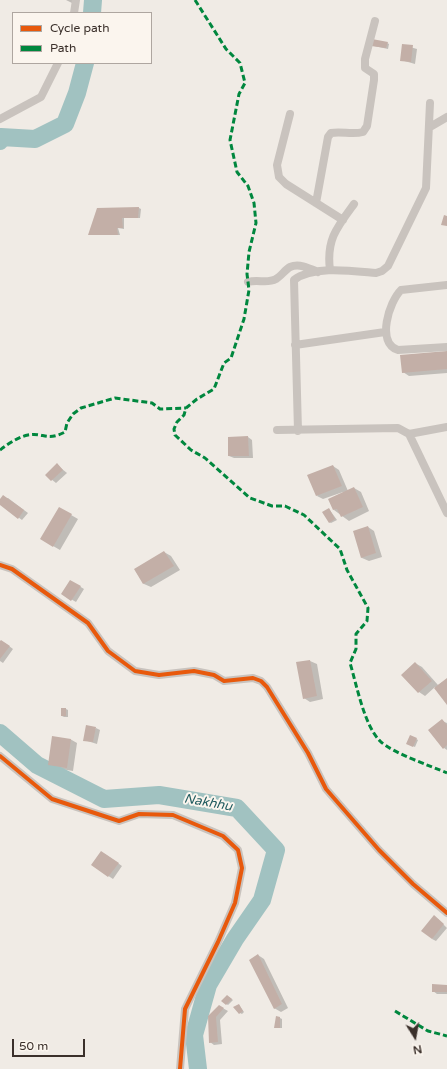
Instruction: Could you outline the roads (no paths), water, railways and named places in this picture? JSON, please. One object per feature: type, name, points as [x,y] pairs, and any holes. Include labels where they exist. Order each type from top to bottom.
[{"type":"street","points":[[74,12],[76,0]]},
{"type":"street","points":[[316,203],[330,133],[341,131],[357,134],[363,132],[366,126],[374,74],[365,68],[365,59],[375,22]]},
{"type":"street","points":[[0,119],[41,96],[57,64]]},
{"type":"street","points":[[298,431],[294,280],[299,276],[330,270],[376,273],[382,271],[388,266],[426,188],[430,103]]},
{"type":"street","points":[[290,114],[277,172],[282,182],[343,220]]},
{"type":"street","points":[[430,127],[447,117]]},
{"type":"street","points":[[330,270],[328,257],[330,243],[354,204]]},
{"type":"street","points":[[248,282],[276,279],[291,266],[304,266],[318,272]]},
{"type":"street","points":[[447,285],[401,290],[387,320],[385,332],[388,343],[393,348],[398,350],[447,347]]},
{"type":"street","points":[[295,345],[385,332]]},
{"type":"street","points":[[408,434],[447,427]]},
{"type":"street","points":[[276,430],[298,431],[398,428],[408,434],[447,513]]},
{"type":"street","points":[[0,566],[12,569],[88,623],[108,651],[135,671],[158,675],[194,671],[214,675],[224,681],[231,681],[240,678],[253,678],[261,681],[267,687],[308,753],[326,789],[413,884],[447,913]]},
{"type":"street","points":[[0,756],[52,799],[119,821],[140,814],[173,815],[223,836],[238,850],[242,868],[235,904],[185,1009],[180,1069]]},
{"type":"waterway","name":"Nakhhu","points":[[92,12],[93,0]]},
{"type":"waterway","name":"Nakhhu","points":[[0,141],[1,137],[35,139],[65,124],[77,93],[85,64]]},
{"type":"waterway","name":"Nakhhu","points":[[0,733],[37,765],[104,799],[159,795],[237,808],[276,850],[262,900],[235,939],[208,985],[194,1035],[198,1069]]}]
